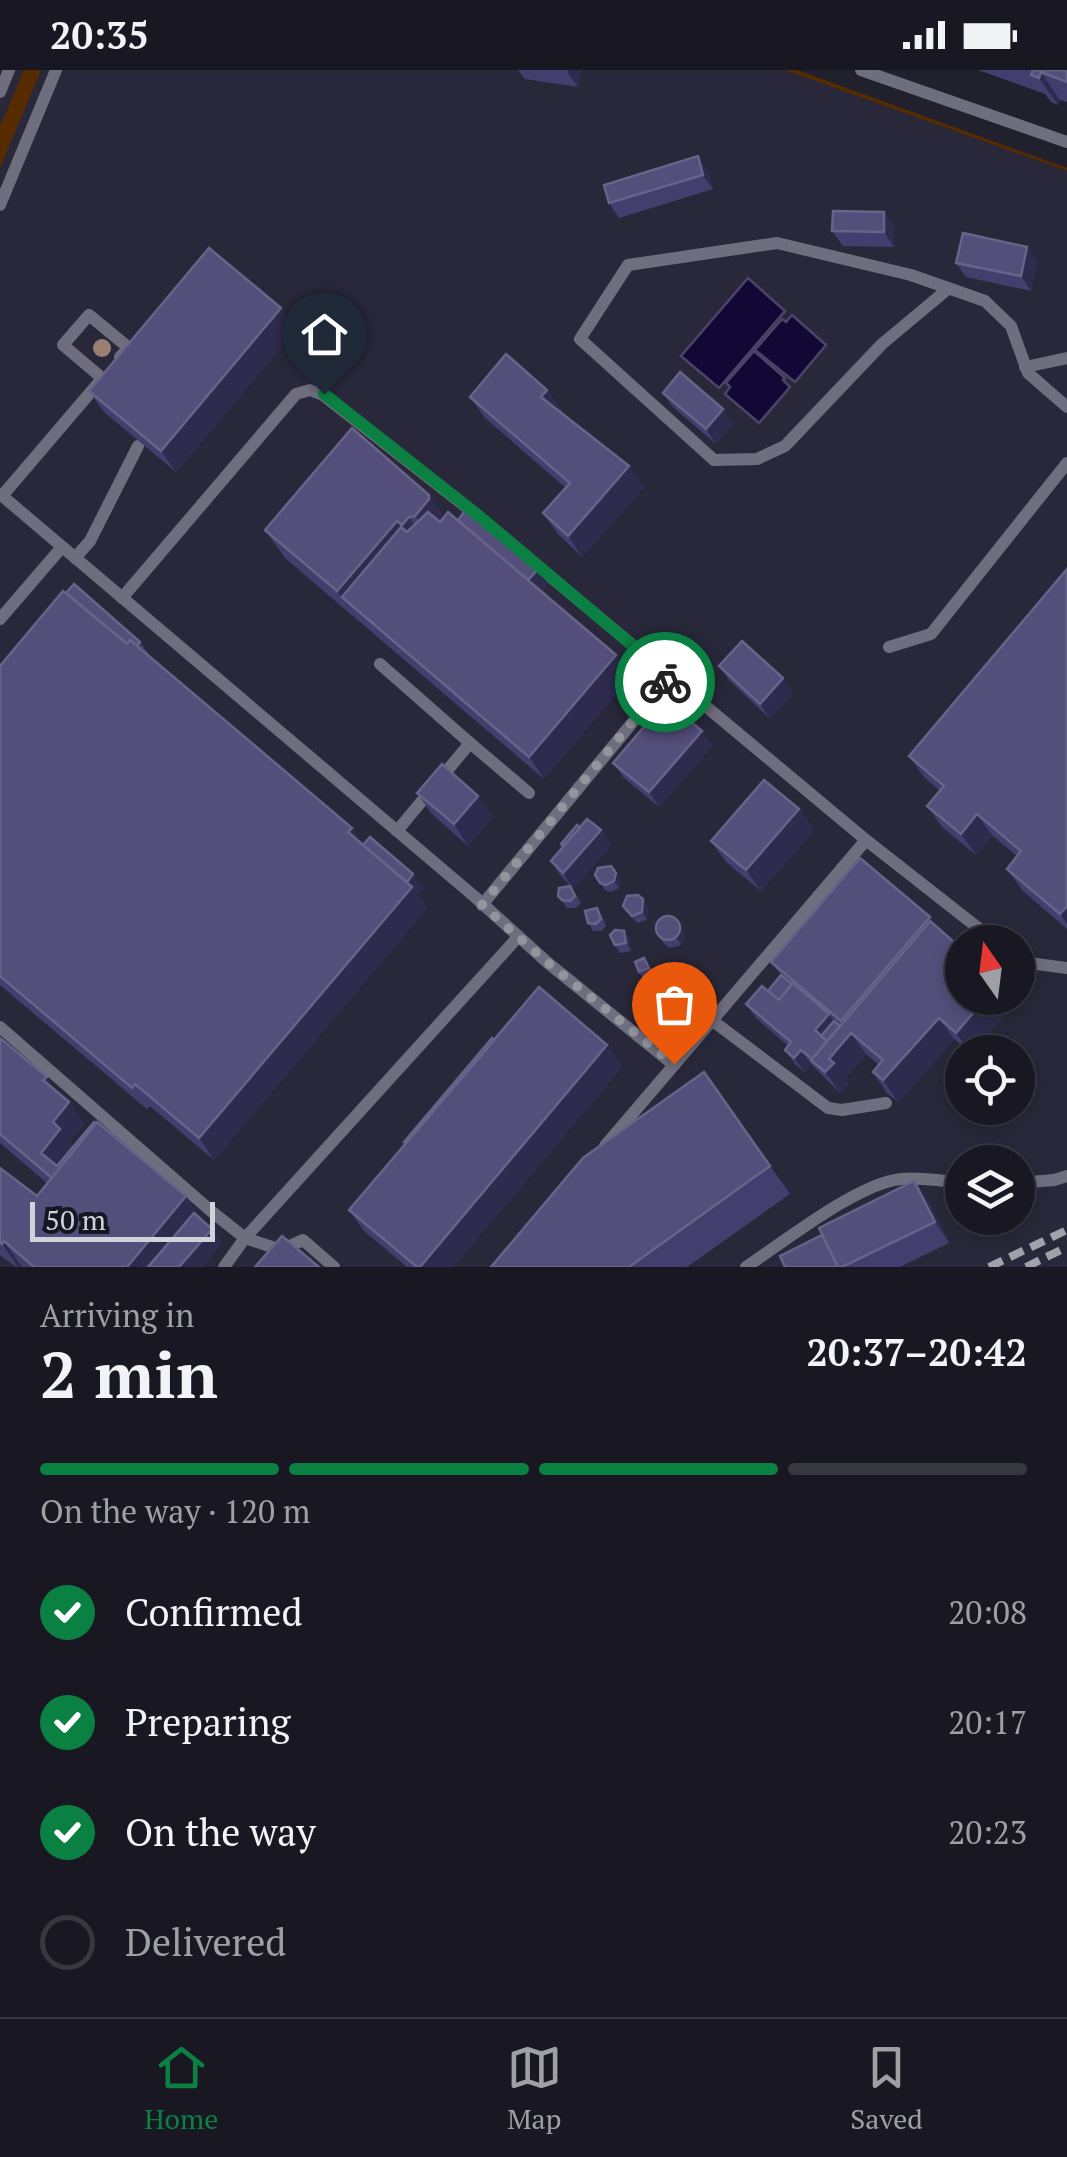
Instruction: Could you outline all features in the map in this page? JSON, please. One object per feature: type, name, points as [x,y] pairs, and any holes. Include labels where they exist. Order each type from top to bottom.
[{"type":"lane","points":[[0,92],[9,70]]},
{"type":"lane","points":[[0,205],[56,70]]},
{"type":"lane","points":[[861,70],[1067,142]]},
{"type":"lane","points":[[949,288],[882,344],[785,446],[757,459],[714,460],[580,339],[628,264],[777,243],[911,274],[985,301],[1011,326],[1025,367],[1067,407]]},
{"type":"lane","points":[[102,378],[63,345],[89,315],[129,348],[1,495],[518,937],[674,1064]]},
{"type":"lane","points":[[1025,367],[1067,358]]},
{"type":"lane","points":[[122,598],[296,394],[310,390],[324,394],[479,516],[866,840],[974,925]]},
{"type":"lane","points":[[75,558],[90,541],[138,446]]},
{"type":"lane","points":[[889,647],[931,634],[1067,463]]},
{"type":"lane","points":[[0,618],[62,547]]},
{"type":"lane","points":[[380,664],[529,794]]},
{"type":"lane","points":[[482,905],[670,677]]},
{"type":"lane","points":[[397,831],[470,743]]},
{"type":"lane","points":[[600,1151],[866,840]]},
{"type":"lane","points":[[224,1267],[245,1238],[518,937]]},
{"type":"lane","points":[[1035,964],[1067,968]]},
{"type":"lane","points":[[713,1021],[828,1108],[842,1110],[886,1102]]},
{"type":"lane","points":[[0,1027],[245,1238],[281,1250],[303,1240],[334,1267]]},
{"type":"lane","points":[[1035,1182],[1067,1176]]},
{"type":"lane","points":[[746,1267],[858,1194],[885,1182],[945,1181]]},
{"type":"lane","points":[[276,1267],[281,1250]]},
{"type":"shaded area","points":[[0,70],[785,70],[1067,171],[1067,1267],[0,1267]]},
{"type":"shaded area","points":[[24,70],[41,70],[0,168],[0,126]]},
{"type":"shaded area","points":[[785,70],[797,70],[1067,171]]},
{"type":"shaded area","points":[[748,278],[785,311],[719,388],[681,356]]},
{"type":"shaded area","points":[[792,315],[826,345],[795,382],[755,350],[782,319],[786,322]]},
{"type":"shaded area","points":[[754,351],[790,387],[759,423],[725,394],[730,387],[726,383]]},
{"type":"building","points":[[1033,70],[1067,70],[1067,82],[1041,72],[1039,78],[1031,75]]},
{"type":"building","points":[[698,156],[703,175],[609,203],[604,185]]},
{"type":"building","points":[[833,211],[884,212],[884,232],[832,231]]},
{"type":"building","points":[[963,233],[1027,247],[1021,276],[956,263]]},
{"type":"building","points":[[209,248],[281,308],[161,451],[89,391]]},
{"type":"building","points":[[506,354],[547,390],[541,397],[629,466],[568,536],[543,513],[570,483],[470,397]]},
{"type":"building","points":[[680,372],[723,409],[706,429],[663,393]]},
{"type":"building","points":[[352,428],[429,499],[402,525],[397,521],[337,591],[265,530]]},
{"type":"building","points":[[467,508],[538,569],[528,580],[458,520]]},
{"type":"building","points":[[428,512],[440,522],[448,512],[616,655],[529,757],[342,597],[401,527],[407,532]]},
{"type":"building","points":[[1067,569],[1067,906],[1060,914],[1007,869],[1021,851],[977,814],[961,834],[927,806],[944,786],[909,756]]},
{"type":"building","points":[[74,584],[140,642],[137,645],[130,640],[127,644],[66,593]]},
{"type":"building","points":[[63,591],[127,644],[130,640],[352,828],[348,832],[412,887],[199,1138],[135,1084],[132,1088],[0,976],[0,666]]},
{"type":"building","points":[[742,641],[783,678],[760,704],[719,666]]},
{"type":"building","points":[[666,701],[702,731],[649,792],[613,763]]},
{"type":"building","points":[[442,764],[478,796],[454,824],[417,793]]},
{"type":"building","points":[[764,780],[799,809],[746,870],[711,841]]},
{"type":"building","points":[[587,819],[601,830],[563,873],[551,861]]},
{"type":"building","points":[[577,825],[580,828],[563,846],[561,844]]},
{"type":"building","points":[[370,837],[413,874],[407,882],[363,845]]},
{"type":"building","points":[[860,858],[930,917],[841,1021],[771,962]]},
{"type":"building","points":[[611,866],[616,873],[614,881],[600,883],[595,875],[598,868]]},
{"type":"building","points":[[570,886],[575,896],[570,901],[562,900],[559,888]]},
{"type":"building","points":[[638,895],[643,899],[642,912],[632,916],[623,906],[627,896]]},
{"type":"building","points":[[597,908],[601,919],[596,924],[588,923],[585,911]]},
{"type":"building","points":[[668,916],[680,928],[668,940],[656,928]]},
{"type":"building","points":[[930,921],[945,934],[945,1015],[971,1015],[956,1033],[939,1018],[883,1080],[873,1072],[883,1060],[851,1033],[829,1059],[834,1063],[825,1072],[811,1060]]},
{"type":"building","points":[[615,930],[624,931],[626,943],[615,945],[610,935]]},
{"type":"building","points":[[644,958],[649,968],[639,972],[635,962]]},
{"type":"building","points":[[781,975],[792,984],[779,1000],[768,991]]},
{"type":"building","points":[[793,983],[829,1014],[815,1030],[827,1041],[812,1059],[801,1050],[794,1058],[785,1050],[791,1042],[746,1004],[762,986],[779,1000]]},
{"type":"building","points":[[539,987],[607,1045],[417,1267],[349,1210]]},
{"type":"building","points":[[834,1021],[840,1026],[827,1041],[821,1036]]},
{"type":"building","points":[[0,1038],[47,1077],[43,1080],[69,1102],[53,1122],[60,1129],[41,1153],[57,1166],[96,1123],[52,1178],[0,1134]]},
{"type":"building","points":[[492,1038],[494,1040],[404,1142]]},
{"type":"building","points":[[704,1072],[770,1166],[629,1267],[491,1267],[583,1158]]},
{"type":"building","points":[[97,1122],[186,1196],[127,1267],[34,1267],[4,1241],[0,1242],[0,1168],[37,1196]]},
{"type":"building","points":[[914,1181],[935,1222],[838,1267],[819,1228]]},
{"type":"building","points":[[194,1213],[212,1229],[179,1267],[148,1267]]},
{"type":"building","points":[[822,1235],[838,1267],[785,1267],[780,1256]]},
{"type":"building","points":[[282,1236],[319,1267],[255,1267]]},
{"type":"railway","points":[[989,1267],[1067,1230]]},
{"type":"railway","points":[[1026,1267],[1067,1247]]},
{"type":"way so far","points":[[665,682],[482,905],[674,1064]]},
{"type":"route","points":[[324,394],[479,516],[670,677],[665,682]]}]
